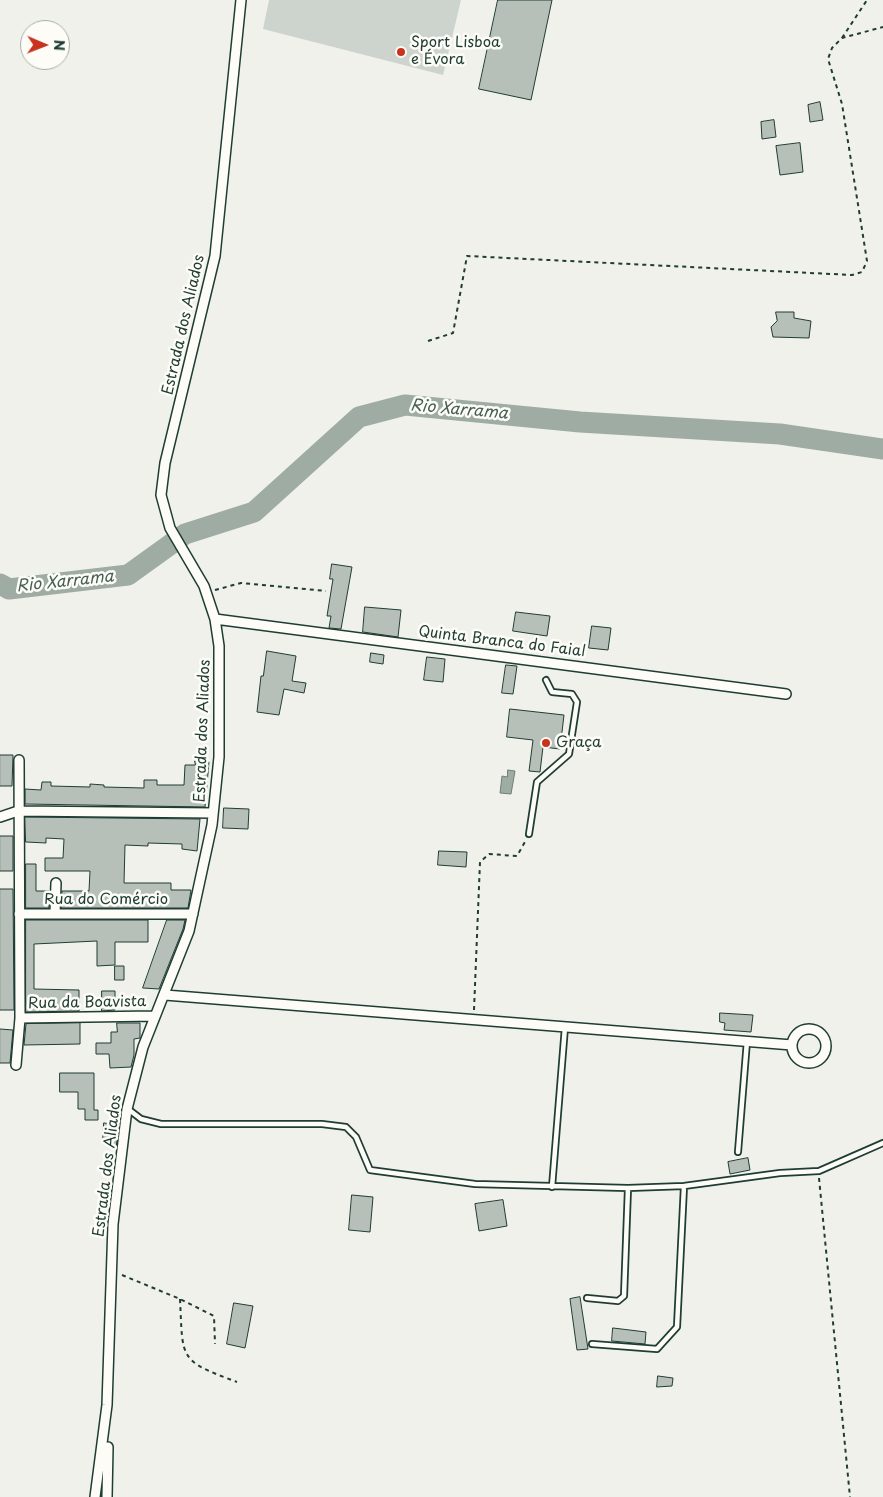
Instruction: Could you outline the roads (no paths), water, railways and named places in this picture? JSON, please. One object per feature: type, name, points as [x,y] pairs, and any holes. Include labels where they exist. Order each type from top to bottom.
[{"type":"street","name":"Estrada dos Aliados","points":[[96,1497],[108,1391],[111,1271],[117,1180],[127,1109],[143,1047],[165,996],[193,914],[214,813],[219,738],[219,646],[215,619],[206,592],[170,528],[161,495],[165,463],[214,256],[241,0]]},
{"type":"street","name":"Quinta Branca do Faial","points":[[215,619],[786,694]]},
{"type":"street","points":[[16,1065],[20,1018],[19,760]]},
{"type":"street","points":[[0,817],[18,811],[214,813]]},
{"type":"street","points":[[55,914],[56,883]]},
{"type":"street","name":"Rua do Comércio","points":[[19,914],[193,914]]},
{"type":"street","points":[[165,996],[792,1045]]},
{"type":"street","name":"Rua da Boavista","points":[[20,1018],[155,1016]]},
{"type":"street","points":[[107,1497],[108,1391]]},
{"type":"lane","points":[[529,834],[537,782],[569,754],[577,702],[572,694],[552,692],[546,680]]},
{"type":"lane","points":[[552,1187],[565,1027]]},
{"type":"lane","points":[[738,1152],[747,1041]]},
{"type":"lane","points":[[127,1109],[141,1120],[161,1124],[322,1124],[346,1127],[356,1136],[370,1170],[475,1184],[628,1188],[684,1186],[819,1171],[883,1143]]},
{"type":"lane","points":[[592,1344],[657,1349],[677,1327],[684,1186]]},
{"type":"lane","points":[[587,1298],[618,1301],[624,1296],[628,1188]]},
{"type":"waterway","name":"Rio Xarrama","points":[[0,584],[9,589],[128,575],[185,534],[254,512],[359,417],[405,405],[580,422],[780,434],[883,449]]},
{"type":"place","name":"Sport Lisboa e Évora","points":[[401,52]]},
{"type":"place","name":"Graça","points":[[546,743]]}]
